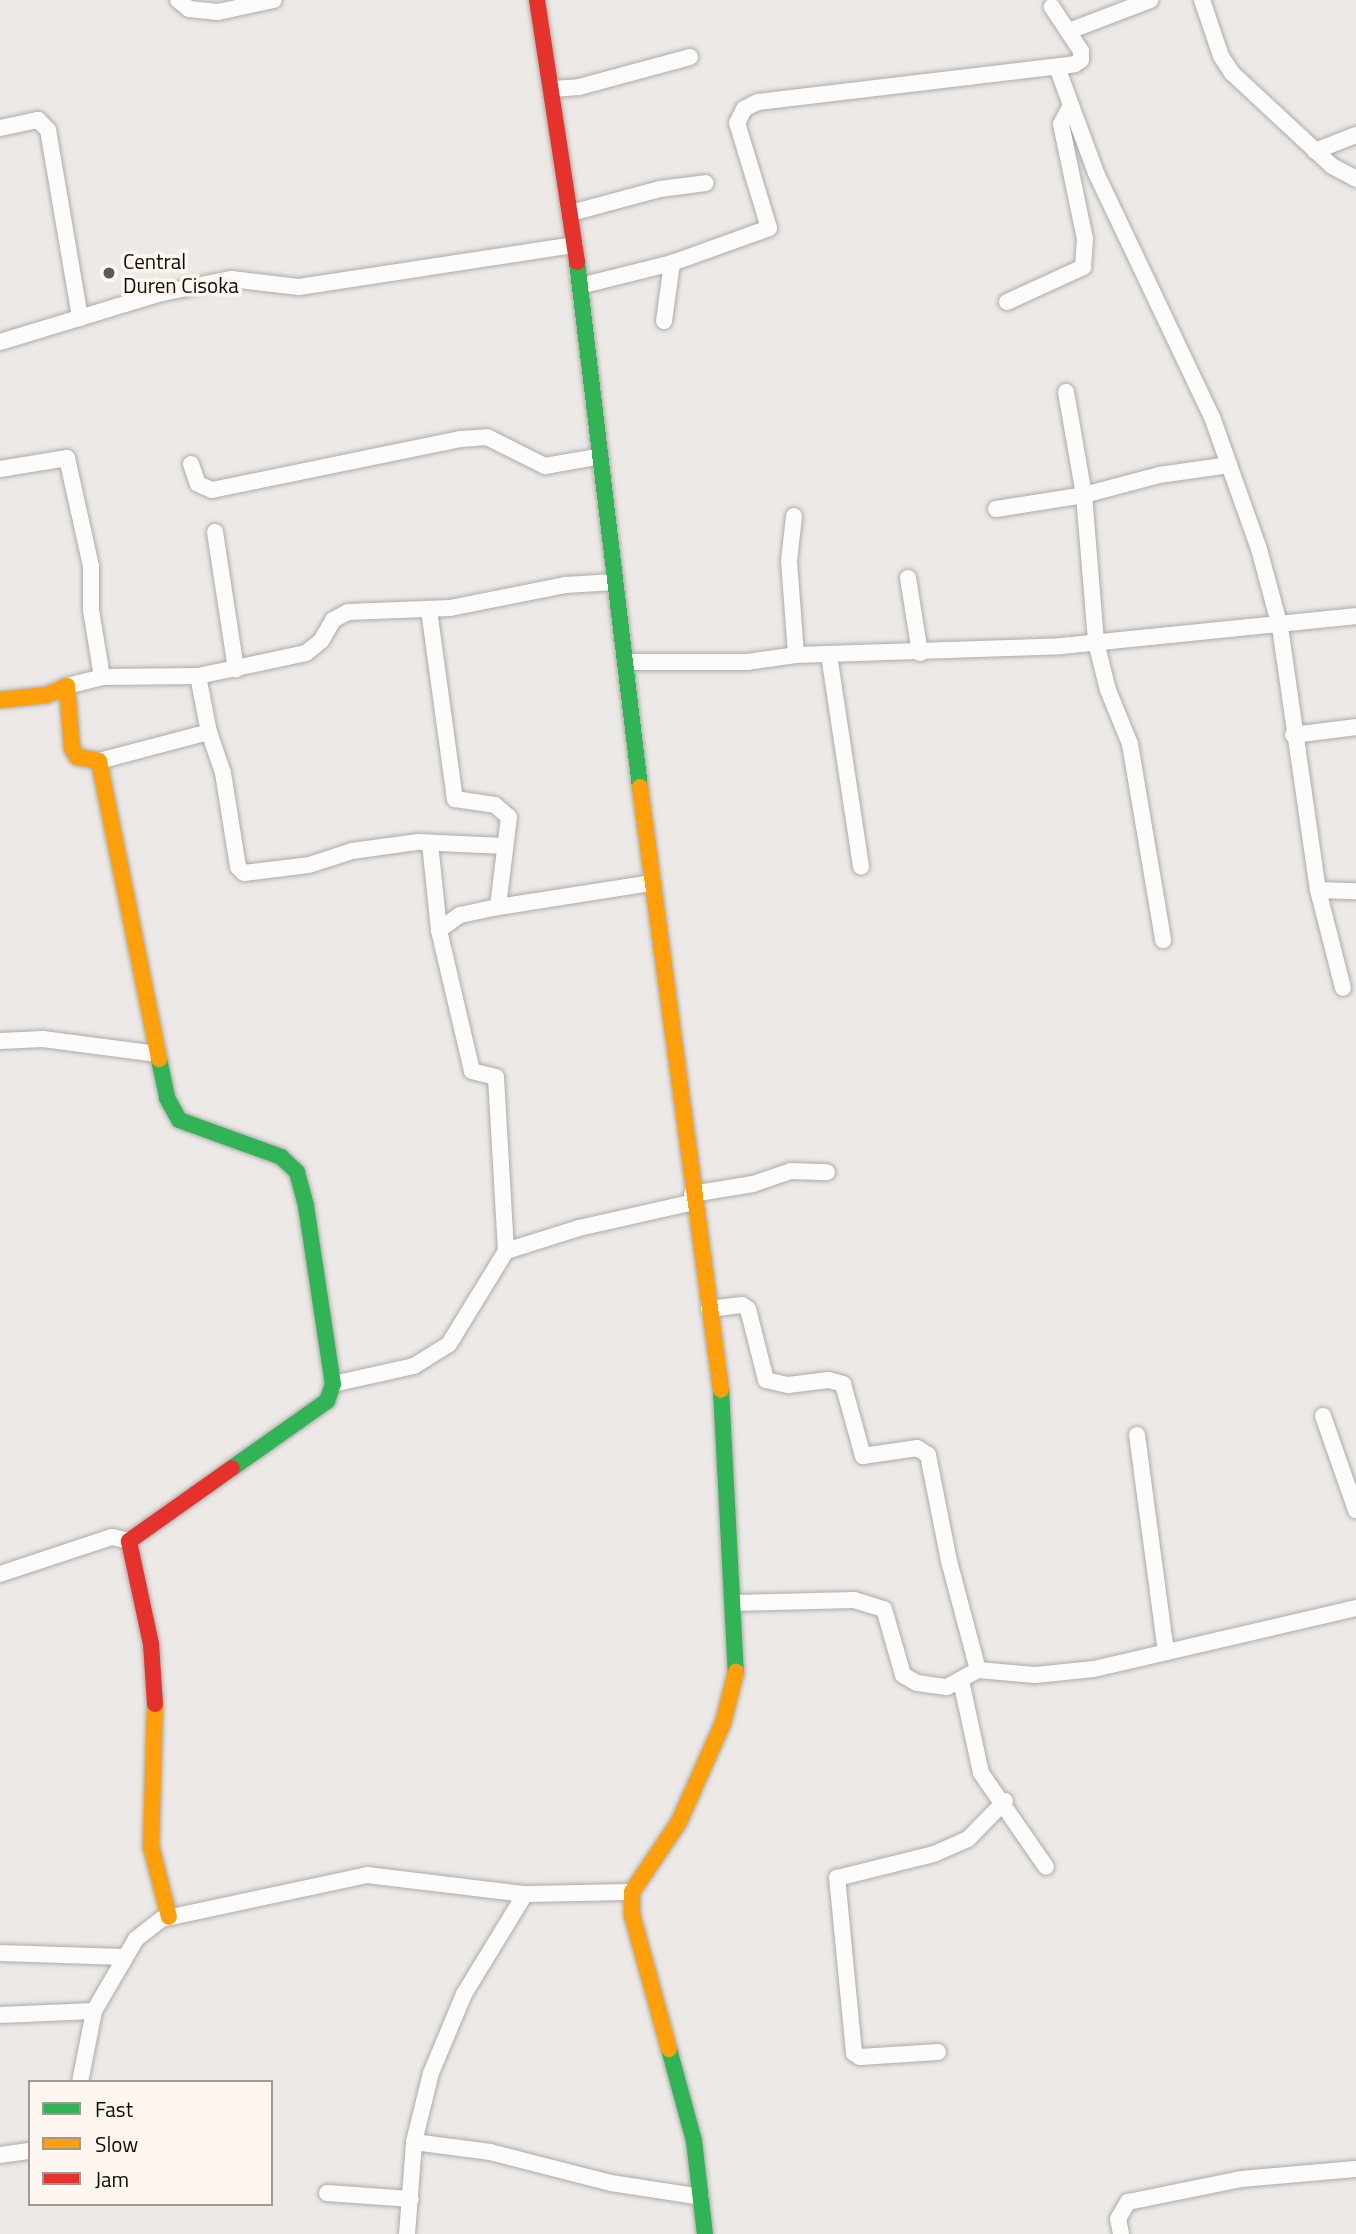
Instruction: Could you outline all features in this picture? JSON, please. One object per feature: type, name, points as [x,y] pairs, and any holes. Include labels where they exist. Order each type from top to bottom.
[{"type":"street","points":[[185,3],[218,12],[274,0]]},
{"type":"street","points":[[537,0],[571,213],[597,457],[626,662],[693,1198],[722,1398],[737,1668],[723,1723],[679,1822],[632,1892],[638,1946],[694,2141],[705,2234]]},
{"type":"street","points":[[1069,31],[1150,0]]},
{"type":"street","points":[[1202,0],[1221,56],[1232,73],[1315,151],[1356,179]]},
{"type":"street","points":[[580,286],[672,263],[769,228],[737,123],[739,113],[758,102],[1057,67],[1081,60],[1069,31],[1052,7]]},
{"type":"street","points":[[552,89],[579,87],[690,57]]},
{"type":"street","points":[[1057,67],[1096,173],[1212,417],[1280,627],[1293,735],[1314,837],[1318,890],[1343,988]]},
{"type":"street","points":[[1007,302],[1083,267],[1085,239],[1061,124],[1071,105]]},
{"type":"street","points":[[0,128],[38,120],[48,130],[80,318]]},
{"type":"street","points":[[1315,151],[1356,135]]},
{"type":"street","points":[[571,213],[660,189],[706,183]]},
{"type":"street","points":[[0,342],[158,294],[231,279],[299,287],[575,245]]},
{"type":"street","points":[[664,321],[672,263]]},
{"type":"street","points":[[1066,392],[1084,495],[1096,642],[1108,690],[1130,744],[1163,940]]},
{"type":"street","points":[[191,464],[198,484],[212,490],[460,439],[486,437],[503,442],[523,457],[545,466],[597,457]]},
{"type":"street","points":[[0,469],[67,458],[91,566],[90,610],[102,677]]},
{"type":"street","points":[[996,509],[1084,495],[1159,475],[1229,465]]},
{"type":"street","points":[[794,516],[789,561],[796,655]]},
{"type":"street","points":[[215,532],[236,669]]},
{"type":"street","points":[[908,578],[920,653]]},
{"type":"street","points":[[0,700],[47,695],[67,686],[102,677],[198,676],[306,653],[321,641],[333,620],[348,612],[429,610],[565,585],[614,582]]},
{"type":"street","points":[[429,610],[454,796],[457,801],[495,805],[508,813],[498,907]]},
{"type":"street","points":[[626,662],[747,662],[796,655],[920,653],[1096,642],[1280,627],[1356,616]]},
{"type":"street","points":[[829,655],[861,867]]},
{"type":"street","points":[[198,676],[209,732],[223,772],[238,867],[244,873],[309,865],[363,849],[430,843],[504,846]]},
{"type":"street","points":[[67,686],[72,748],[77,757],[99,761],[209,732]]},
{"type":"street","points":[[1293,735],[1356,727]]},
{"type":"street","points":[[0,1574],[112,1537],[129,1541],[327,1401],[333,1384],[306,1206],[297,1172],[281,1157],[179,1119],[167,1098],[99,761]]},
{"type":"street","points":[[333,1384],[414,1366],[449,1345],[506,1251],[496,1077],[472,1071],[439,930],[430,843]]},
{"type":"street","points":[[439,930],[460,915],[652,883]]},
{"type":"street","points":[[1318,890],[1356,891]]},
{"type":"street","points":[[0,1041],[43,1039],[157,1054]]},
{"type":"street","points":[[506,1251],[579,1228],[753,1184],[791,1171],[827,1172]]},
{"type":"street","points":[[709,1308],[743,1304],[748,1309],[766,1380],[788,1385],[829,1380],[843,1384],[863,1456],[916,1448],[928,1455],[949,1561],[978,1670]]},
{"type":"street","points":[[1323,1416],[1356,1510]]},
{"type":"street","points":[[1137,1435],[1166,1651]]},
{"type":"street","points":[[129,1541],[151,1644],[158,1732],[151,1846],[169,1917]]},
{"type":"street","points":[[734,1603],[854,1600],[873,1605],[889,1617],[903,1675],[908,1680],[947,1687],[978,1670],[1035,1675],[1094,1669],[1166,1651],[1196,1648],[1356,1608]]},
{"type":"street","points":[[961,1681],[981,1773],[1005,1801],[1046,1867]]},
{"type":"street","points":[[938,2052],[860,2057],[854,2053],[837,1878],[934,1854],[968,1839],[1005,1801]]},
{"type":"street","points":[[80,2080],[94,2011],[136,1939],[169,1917],[367,1875],[526,1894],[632,1892]]},
{"type":"street","points":[[407,2234],[414,2142],[432,2073],[464,1994],[526,1894]]},
{"type":"street","points":[[0,1953],[125,1957]]},
{"type":"street","points":[[0,2015],[94,2011]]},
{"type":"street","points":[[414,2142],[490,2152],[611,2183],[701,2197]]},
{"type":"street","points":[[0,2155],[28,2151]]},
{"type":"street","points":[[1116,2232],[1128,2202],[1241,2179],[1356,2169]]},
{"type":"street","points":[[327,2193],[411,2199]]},
{"type":"traffic: fast","points":[[577,262],[640,787]]},
{"type":"traffic: fast","points":[[159,1059],[167,1098],[179,1120],[281,1157],[297,1172],[306,1206],[333,1384],[327,1401],[232,1468]]},
{"type":"traffic: fast","points":[[721,1390],[736,1672]]},
{"type":"traffic: fast","points":[[669,2049],[694,2141],[705,2234]]},
{"type":"traffic: slow","points":[[0,700],[47,695],[67,686],[72,748],[77,757],[99,761],[159,1059]]},
{"type":"traffic: slow","points":[[640,787],[721,1390]]},
{"type":"traffic: slow","points":[[669,2049],[632,1915],[632,1892],[679,1822],[723,1723],[736,1672]]},
{"type":"traffic: slow","points":[[155,1704],[151,1846],[169,1917]]},
{"type":"traffic: jam","points":[[537,0],[577,262]]},
{"type":"traffic: jam","points":[[155,1704],[151,1644],[129,1541],[232,1468]]},
{"type":"place","name":"Central Duren Cisoka","points":[[109,273]]}]
